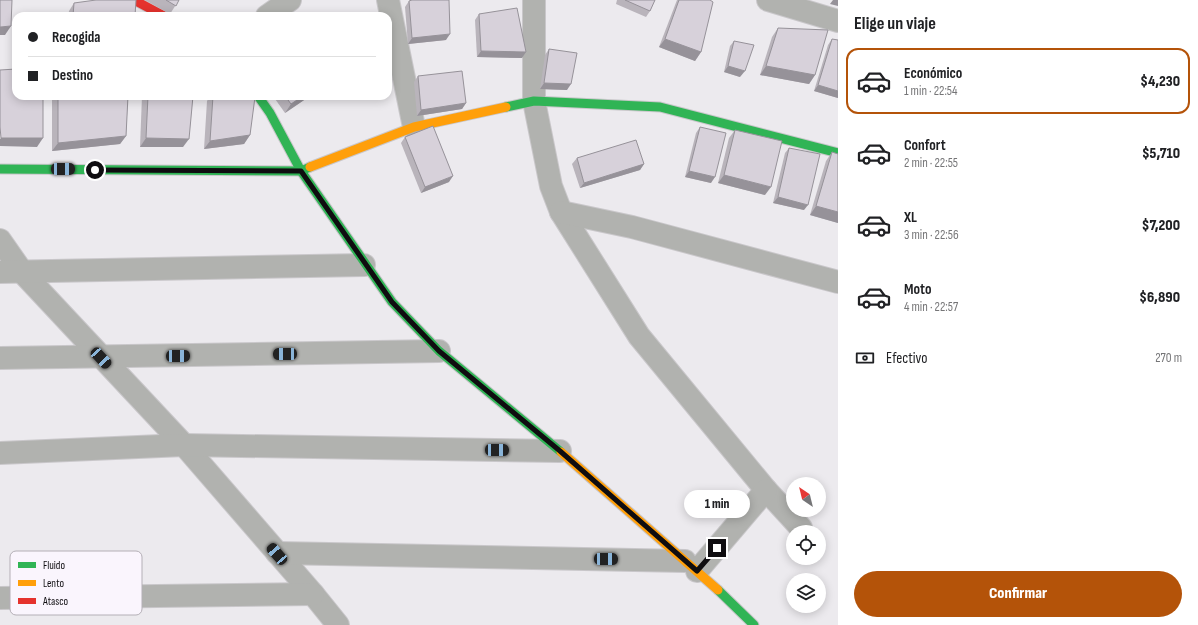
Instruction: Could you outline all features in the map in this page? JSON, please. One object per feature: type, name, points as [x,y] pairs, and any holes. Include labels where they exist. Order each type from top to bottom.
[{"type":"street","points":[[134,0],[156,12]]},
{"type":"street","points":[[273,12],[290,0]]},
{"type":"street","points":[[388,0],[390,12]]},
{"type":"street","points":[[534,0],[534,101],[552,186],[561,212],[639,336],[766,490],[798,525]]},
{"type":"street","points":[[768,0],[838,21]]},
{"type":"street","points":[[392,20],[414,127]]},
{"type":"street","points":[[261,100],[270,113],[301,171],[364,264],[392,302],[439,351],[560,451],[691,566],[754,625]]},
{"type":"street","points":[[0,169],[301,171],[414,127],[534,101],[660,107],[838,152]]},
{"type":"street","points":[[561,212],[632,227],[838,282]]},
{"type":"street","points":[[0,240],[22,273],[184,445],[338,625]]},
{"type":"street","points":[[0,272],[22,273],[364,264]]},
{"type":"street","points":[[0,358],[101,358],[439,351]]},
{"type":"street","points":[[0,453],[184,445],[560,451]]},
{"type":"street","points":[[277,554],[691,566],[766,490]]},
{"type":"street","points":[[142,596],[313,594]]},
{"type":"street","points":[[0,598],[10,598]]},
{"type":"building","points":[[0,0],[12,0],[11,26],[0,27]]},
{"type":"building","points":[[96,0],[136,0],[135,12],[73,12],[74,3]]},
{"type":"building","points":[[166,0],[179,0],[176,6]]},
{"type":"building","points":[[449,0],[450,34],[412,38],[409,1]]},
{"type":"building","points":[[625,0],[655,0],[650,11]]},
{"type":"building","points":[[679,0],[710,0],[713,2],[701,52],[665,39]]},
{"type":"building","points":[[517,8],[526,52],[481,51],[479,14]]},
{"type":"building","points":[[778,28],[828,30],[815,75],[766,66]]},
{"type":"building","points":[[832,39],[838,40],[838,91],[818,85]]},
{"type":"building","points":[[734,41],[754,45],[745,71],[728,66]]},
{"type":"building","points":[[549,49],[577,53],[571,84],[544,83]]},
{"type":"building","points":[[12,69],[12,100],[43,100],[43,138],[1,138],[0,70]]},
{"type":"building","points":[[462,71],[466,103],[421,110],[418,76]]},
{"type":"building","points":[[58,100],[128,100],[126,136],[58,143]]},
{"type":"building","points":[[148,100],[193,100],[189,139],[146,138]]},
{"type":"building","points":[[213,100],[255,100],[250,135],[210,141]]},
{"type":"building","points":[[288,100],[297,100],[291,104]]},
{"type":"building","points":[[433,126],[453,176],[425,187],[405,137]]},
{"type":"building","points":[[700,127],[726,133],[715,177],[689,171]]},
{"type":"building","points":[[735,130],[782,141],[771,187],[724,175]]},
{"type":"building","points":[[636,140],[644,164],[584,183],[577,158]]},
{"type":"building","points":[[789,148],[820,154],[808,205],[778,197]]},
{"type":"building","points":[[832,152],[838,154],[838,212],[816,206]]},
{"type":"traffic: fast","points":[[261,100],[270,113],[301,171],[392,302],[439,351],[561,452]]},
{"type":"traffic: fast","points":[[506,107],[534,101],[660,107],[838,153]]},
{"type":"traffic: fast","points":[[0,169],[301,171],[310,167]]},
{"type":"traffic: fast","points":[[718,590],[754,625]]},
{"type":"traffic: slow","points":[[310,167],[414,127],[506,107]]},
{"type":"traffic: slow","points":[[561,452],[718,590]]},
{"type":"traffic: jam","points":[[134,0],[156,12]]},
{"type":"route","points":[[95,170],[301,171],[364,264],[392,302],[439,351],[560,451],[697,571],[717,548]]}]
